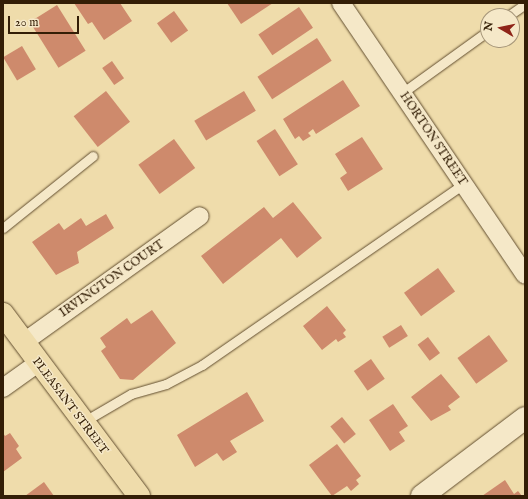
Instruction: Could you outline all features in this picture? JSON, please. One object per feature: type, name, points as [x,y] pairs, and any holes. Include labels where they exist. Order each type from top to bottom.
[{"type":"highway","name":"PLEASANT STREET","points":[[3,314],[82,423],[139,496]]},
{"type":"main road","points":[[422,496],[525,418]]},
{"type":"street","name":"HORTON STREET","points":[[341,3],[525,275]]},
{"type":"street","name":"IRVINGTON COURT","points":[[24,342],[200,216]]},
{"type":"street","points":[[3,388],[38,363]]},
{"type":"lane","points":[[402,93],[480,37]]},
{"type":"lane","points":[[3,228],[93,156]]},
{"type":"lane","points":[[82,423],[131,394],[166,384],[202,365],[463,184]]},
{"type":"building","points":[[74,3],[120,3],[132,21],[104,40],[92,22],[88,24]]},
{"type":"building","points":[[227,3],[273,3],[241,24]]},
{"type":"building","points":[[57,5],[86,51],[58,68],[30,22]]},
{"type":"building","points":[[299,7],[313,28],[272,55],[258,34]]},
{"type":"building","points":[[174,11],[188,30],[171,43],[157,23]]},
{"type":"building","points":[[317,38],[332,61],[272,99],[257,77]]},
{"type":"building","points":[[22,46],[36,69],[17,80],[3,57]]},
{"type":"building","points":[[112,61],[124,78],[114,85],[102,68]]},
{"type":"building","points":[[343,80],[360,106],[316,134],[313,129],[308,133],[311,136],[303,141],[299,136],[295,139],[283,119]]},
{"type":"building","points":[[106,91],[130,122],[98,147],[74,116]]},
{"type":"building","points":[[244,91],[256,111],[206,141],[194,121]]},
{"type":"building","points":[[275,129],[298,164],[279,176],[257,141]]},
{"type":"building","points":[[362,137],[383,169],[348,191],[340,178],[347,173],[335,154]]},
{"type":"building","points":[[174,139],[195,168],[160,194],[138,165]]},
{"type":"building","points":[[293,202],[322,238],[297,258],[281,238],[223,284],[201,256],[264,207],[273,218]]},
{"type":"building","points":[[106,214],[114,228],[77,252],[79,263],[56,275],[32,242],[59,223],[64,230],[81,218],[86,226]]},
{"type":"building","points":[[438,268],[455,291],[421,316],[404,293]]},
{"type":"building","points":[[327,306],[346,330],[343,333],[346,337],[338,342],[336,339],[322,350],[303,326]]},
{"type":"building","points":[[152,310],[176,343],[133,380],[120,379],[101,351],[106,347],[100,338],[127,318],[131,324]]},
{"type":"building","points":[[401,325],[408,336],[389,348],[382,337]]},
{"type":"building","points":[[489,335],[508,361],[476,384],[457,358]]},
{"type":"building","points":[[428,337],[440,353],[430,361],[418,345]]},
{"type":"building","points":[[371,359],[385,379],[368,391],[354,371]]},
{"type":"building","points":[[441,374],[460,397],[448,406],[451,410],[431,421],[411,397]]},
{"type":"building","points":[[247,392],[264,421],[230,441],[237,452],[223,461],[217,453],[195,467],[177,435]]},
{"type":"building","points":[[393,404],[408,426],[399,432],[405,441],[390,451],[369,420]]},
{"type":"building","points":[[342,417],[356,434],[344,444],[330,426]]},
{"type":"building","points":[[3,433],[5,436],[10,433],[19,446],[16,449],[22,458],[3,472]]},
{"type":"building","points":[[337,444],[361,476],[356,480],[359,484],[351,491],[347,486],[332,496],[309,465]]},
{"type":"building","points":[[505,480],[514,494],[518,491],[522,496],[482,496]]},
{"type":"building","points":[[44,482],[54,496],[25,496]]}]
